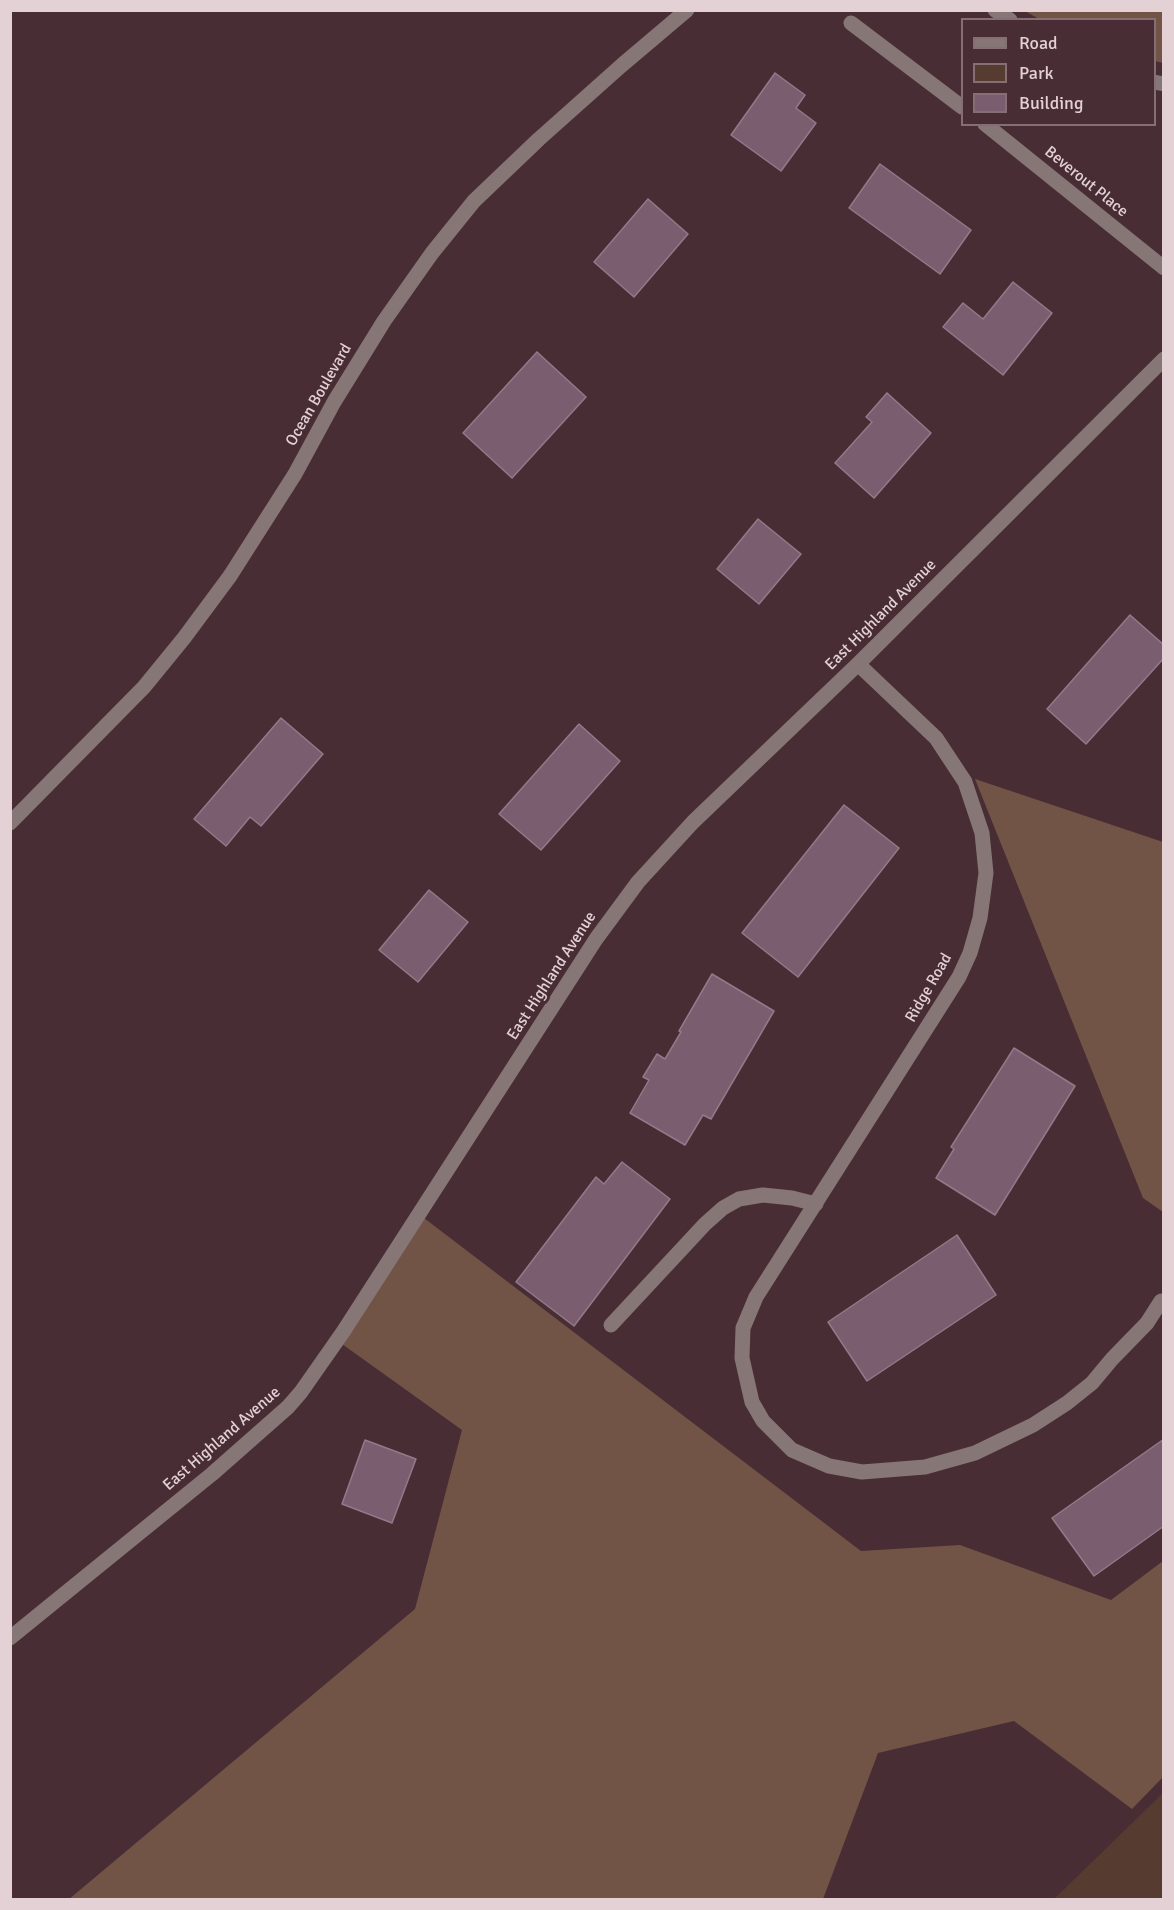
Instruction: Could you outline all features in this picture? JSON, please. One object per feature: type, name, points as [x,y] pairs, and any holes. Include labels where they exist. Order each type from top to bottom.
[{"type":"street","name":"Ocean Boulevard","points":[[10,823],[144,687],[224,585],[295,474],[334,402],[384,321],[432,253],[474,201],[556,124],[687,10]]},
{"type":"street","points":[[851,23],[961,106]]},
{"type":"street","name":"Beverout Place","points":[[987,126],[1164,268]]},
{"type":"street","name":"East Highland Avenue","points":[[10,1638],[212,1474],[288,1407],[301,1392],[356,1312],[596,939],[638,882],[693,822],[858,663],[1164,359]]},
{"type":"street","name":"Ridge Road","points":[[858,663],[936,738],[965,782],[982,833],[986,873],[980,918],[970,953],[959,976],[756,1297],[743,1328],[742,1359],[752,1402],[763,1421],[792,1450],[829,1466],[862,1472],[925,1467],[975,1453],[1024,1430],[1067,1403],[1092,1383],[1148,1323],[1161,1301]]},
{"type":"street","points":[[611,1325],[705,1224],[723,1208],[739,1199],[763,1195],[792,1197],[816,1204]]},
{"type":"green space","points":[[1163,1793],[1163,1899],[1054,1899]]},
{"type":"shaded area","points":[[1025,11],[1163,11],[1163,63],[1156,61],[1156,18],[1037,18]]},
{"type":"shaded area","points":[[975,779],[1163,842],[1163,1212],[1143,1198]]},
{"type":"shaded area","points":[[420,1215],[861,1551],[960,1545],[1111,1600],[1163,1561],[1163,1777],[1132,1809],[1014,1721],[878,1753],[823,1899],[68,1900],[415,1609],[462,1430],[335,1339]]},
{"type":"building","points":[[775,73],[805,95],[796,108],[816,123],[781,171],[731,135]]},
{"type":"building","points":[[880,164],[971,230],[940,274],[849,208]]},
{"type":"building","points":[[648,199],[688,234],[634,297],[594,262]]},
{"type":"building","points":[[1013,282],[1052,313],[1003,375],[943,327],[963,303],[983,319]]},
{"type":"building","points":[[537,352],[586,397],[512,478],[463,433]]},
{"type":"building","points":[[887,393],[931,433],[874,498],[835,463],[872,422],[866,417]]},
{"type":"building","points":[[758,519],[801,554],[759,604],[717,569]]},
{"type":"building","points":[[1130,615],[1164,645],[1164,658],[1086,744],[1047,709]]},
{"type":"building","points":[[281,718],[323,754],[261,826],[250,817],[226,846],[194,819]]},
{"type":"building","points":[[579,724],[620,761],[541,850],[499,814]]},
{"type":"building","points":[[844,805],[899,848],[798,977],[742,933]]},
{"type":"building","points":[[429,890],[468,922],[418,982],[379,950]]},
{"type":"building","points":[[712,974],[774,1011],[711,1119],[703,1115],[685,1145],[630,1113],[649,1080],[643,1077],[657,1054],[665,1059]]},
{"type":"building","points":[[1014,1048],[1075,1086],[995,1215],[936,1178],[954,1149],[951,1147]]},
{"type":"building","points":[[622,1162],[670,1199],[574,1326],[516,1282],[596,1177],[604,1184]]},
{"type":"building","points":[[957,1235],[996,1295],[867,1381],[828,1322]]},
{"type":"building","points":[[1164,1439],[1164,1526],[1094,1576],[1052,1518]]},
{"type":"building","points":[[365,1440],[416,1459],[392,1523],[342,1504]]}]
